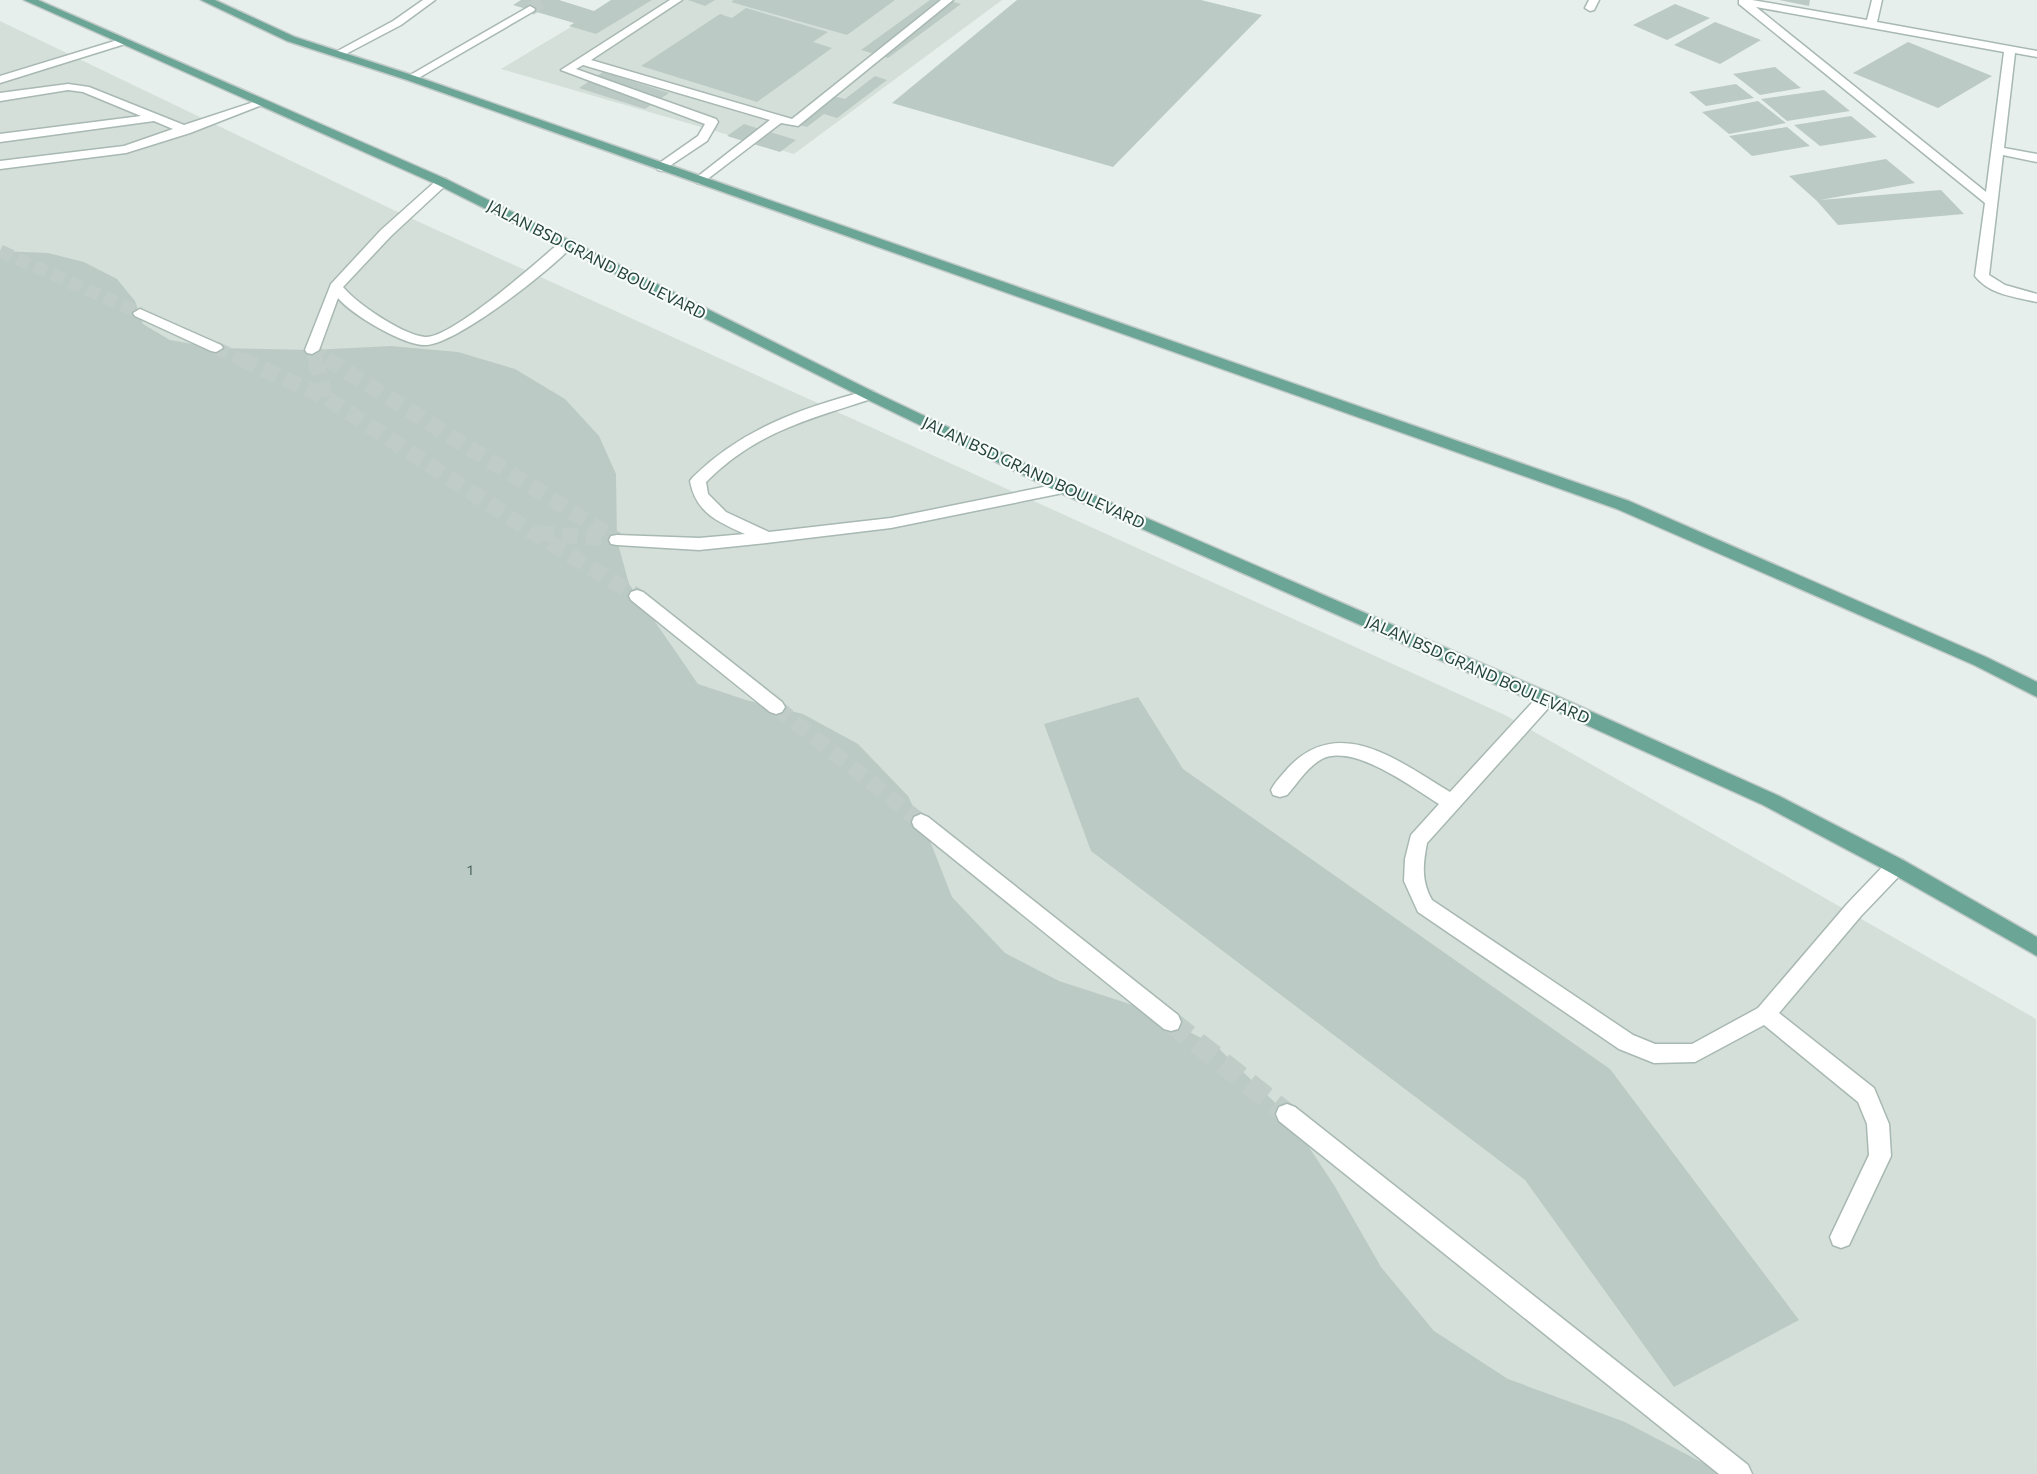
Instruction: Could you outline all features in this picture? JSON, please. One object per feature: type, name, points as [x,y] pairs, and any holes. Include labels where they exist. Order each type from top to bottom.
[{"type":"main road","name":"JALAN BSD GRAND BOULEVARD","points":[[29,0],[442,182],[869,395],[1064,488],[1546,699],[1770,800],[1896,867],[2037,947]]},
{"type":"main road","points":[[206,0],[291,39],[411,78],[1623,505],[1980,661],[2037,690]]},
{"type":"street","points":[[338,54],[397,23],[430,0]]},
{"type":"street","points":[[662,167],[703,138],[712,122],[567,70],[677,0]]},
{"type":"street","points":[[582,61],[794,123],[948,0]]},
{"type":"street","points":[[1870,25],[1877,0]]},
{"type":"street","points":[[1737,1],[2037,54]]},
{"type":"street","points":[[1737,1],[1992,203]]},
{"type":"street","points":[[411,78],[530,9]]},
{"type":"street","points":[[0,80],[121,42]]},
{"type":"street","points":[[2010,50],[1982,276],[1988,283],[1999,288],[2037,298]]},
{"type":"street","points":[[0,97],[68,87],[86,89],[186,130]]},
{"type":"street","points":[[0,165],[126,149],[261,103]]},
{"type":"street","points":[[0,138],[155,118]]},
{"type":"street","points":[[701,180],[779,119]]},
{"type":"street","points":[[1997,150],[2037,158]]},
{"type":"street","points":[[312,350],[336,287],[386,233],[442,182]]},
{"type":"street","points":[[336,287],[353,306],[395,329],[426,341],[438,339],[474,319],[568,243]]},
{"type":"street","points":[[140,313],[216,348]]},
{"type":"street","points":[[766,538],[720,516],[701,496],[698,481],[717,463],[748,440],[782,425],[869,395]]},
{"type":"street","points":[[617,540],[699,544],[766,538],[891,523],[1064,488]]},
{"type":"street","points":[[637,596],[776,708]]},
{"type":"street","points":[[1546,699],[1418,840],[1413,866],[1414,888],[1425,906],[1626,1042],[1654,1054],[1695,1053],[1765,1014],[1854,910],[1896,867]]},
{"type":"street","points":[[1280,790],[1315,754],[1331,748],[1378,759],[1452,803]]},
{"type":"street","points":[[921,822],[1171,1022]]},
{"type":"street","points":[[1765,1014],[1866,1095],[1878,1124],[1880,1156],[1841,1237]]},
{"type":"street","points":[[1287,1114],[1739,1474]]},
{"type":"shaded area","points":[[616,0],[1002,0],[794,154],[501,69]]},
{"type":"shaded area","points":[[0,21],[406,216],[1505,715],[2036,1019],[2037,1474],[0,1474]]},
{"type":"building","points":[[521,0],[559,0],[594,11],[611,0],[652,0],[596,34],[569,26],[574,23],[513,5]]},
{"type":"building","points":[[688,0],[715,0],[705,6]]},
{"type":"building","points":[[734,0],[895,0],[847,35],[731,2]]},
{"type":"building","points":[[930,0],[946,0],[961,4],[888,58],[861,50]]},
{"type":"building","points":[[1017,0],[1201,0],[1262,15],[1113,167],[892,103]]},
{"type":"building","points":[[1779,0],[1810,0],[1809,6]]},
{"type":"building","points":[[1675,4],[1710,18],[1667,40],[1633,25]]},
{"type":"building","points":[[746,8],[828,32],[813,42],[832,48],[757,102],[641,66],[720,14],[732,18]]},
{"type":"building","points":[[1715,22],[1761,40],[1720,64],[1674,45]]},
{"type":"building","points":[[1908,42],[1992,76],[1938,108],[1853,73]]},
{"type":"building","points":[[1775,67],[1801,88],[1760,95],[1733,74]]},
{"type":"building","points":[[603,72],[669,93],[645,109],[579,88]]},
{"type":"building","points":[[875,76],[887,80],[837,118],[824,114],[807,127],[796,124],[833,96],[845,99]]},
{"type":"building","points":[[1736,84],[1754,98],[1706,106],[1689,92]]},
{"type":"building","points":[[1824,90],[1850,111],[1787,121],[1761,99]]},
{"type":"building","points":[[1758,101],[1786,123],[1729,134],[1702,112]]},
{"type":"building","points":[[1851,116],[1877,137],[1820,146],[1794,125]]},
{"type":"building","points":[[744,124],[796,140],[780,152],[727,136]]},
{"type":"building","points":[[1787,127],[1810,146],[1752,156],[1729,136]]},
{"type":"building","points":[[1886,159],[1915,183],[1820,200],[1941,190],[1964,214],[1838,225],[1817,201],[1789,176]]},
{"type":"building","points":[[0,251],[48,253],[84,262],[117,279],[135,301],[143,324],[170,340],[216,348],[312,350],[391,346],[458,352],[515,369],[565,399],[599,436],[616,474],[617,540],[629,584],[698,684],[746,700],[803,714],[858,744],[908,796],[930,841],[952,897],[1005,953],[1059,981],[1145,1009],[1215,1045],[1287,1114],[1334,1185],[1381,1267],[1434,1331],[1508,1379],[1625,1422],[1724,1474],[0,1474]]},
{"type":"building","points":[[1138,697],[1183,769],[1610,1069],[1799,1320],[1674,1387],[1525,1180],[1091,851],[1044,724]]},
{"type":"tunnel","points":[[530,9],[546,0]]},
{"type":"tunnel","points":[[0,251],[140,313]]},
{"type":"tunnel","points":[[216,348],[244,361]]},
{"type":"tunnel","points":[[315,361],[312,350],[329,361]]},
{"type":"tunnel","points":[[241,359],[325,397]]},
{"type":"tunnel","points":[[315,359],[325,397]]},
{"type":"tunnel","points":[[327,359],[617,540]]},
{"type":"tunnel","points":[[325,397],[534,533],[637,596]]},
{"type":"tunnel","points":[[538,533],[612,539]]},
{"type":"tunnel","points":[[776,707],[921,822]]},
{"type":"tunnel","points":[[1171,1022],[1287,1114]]}]
